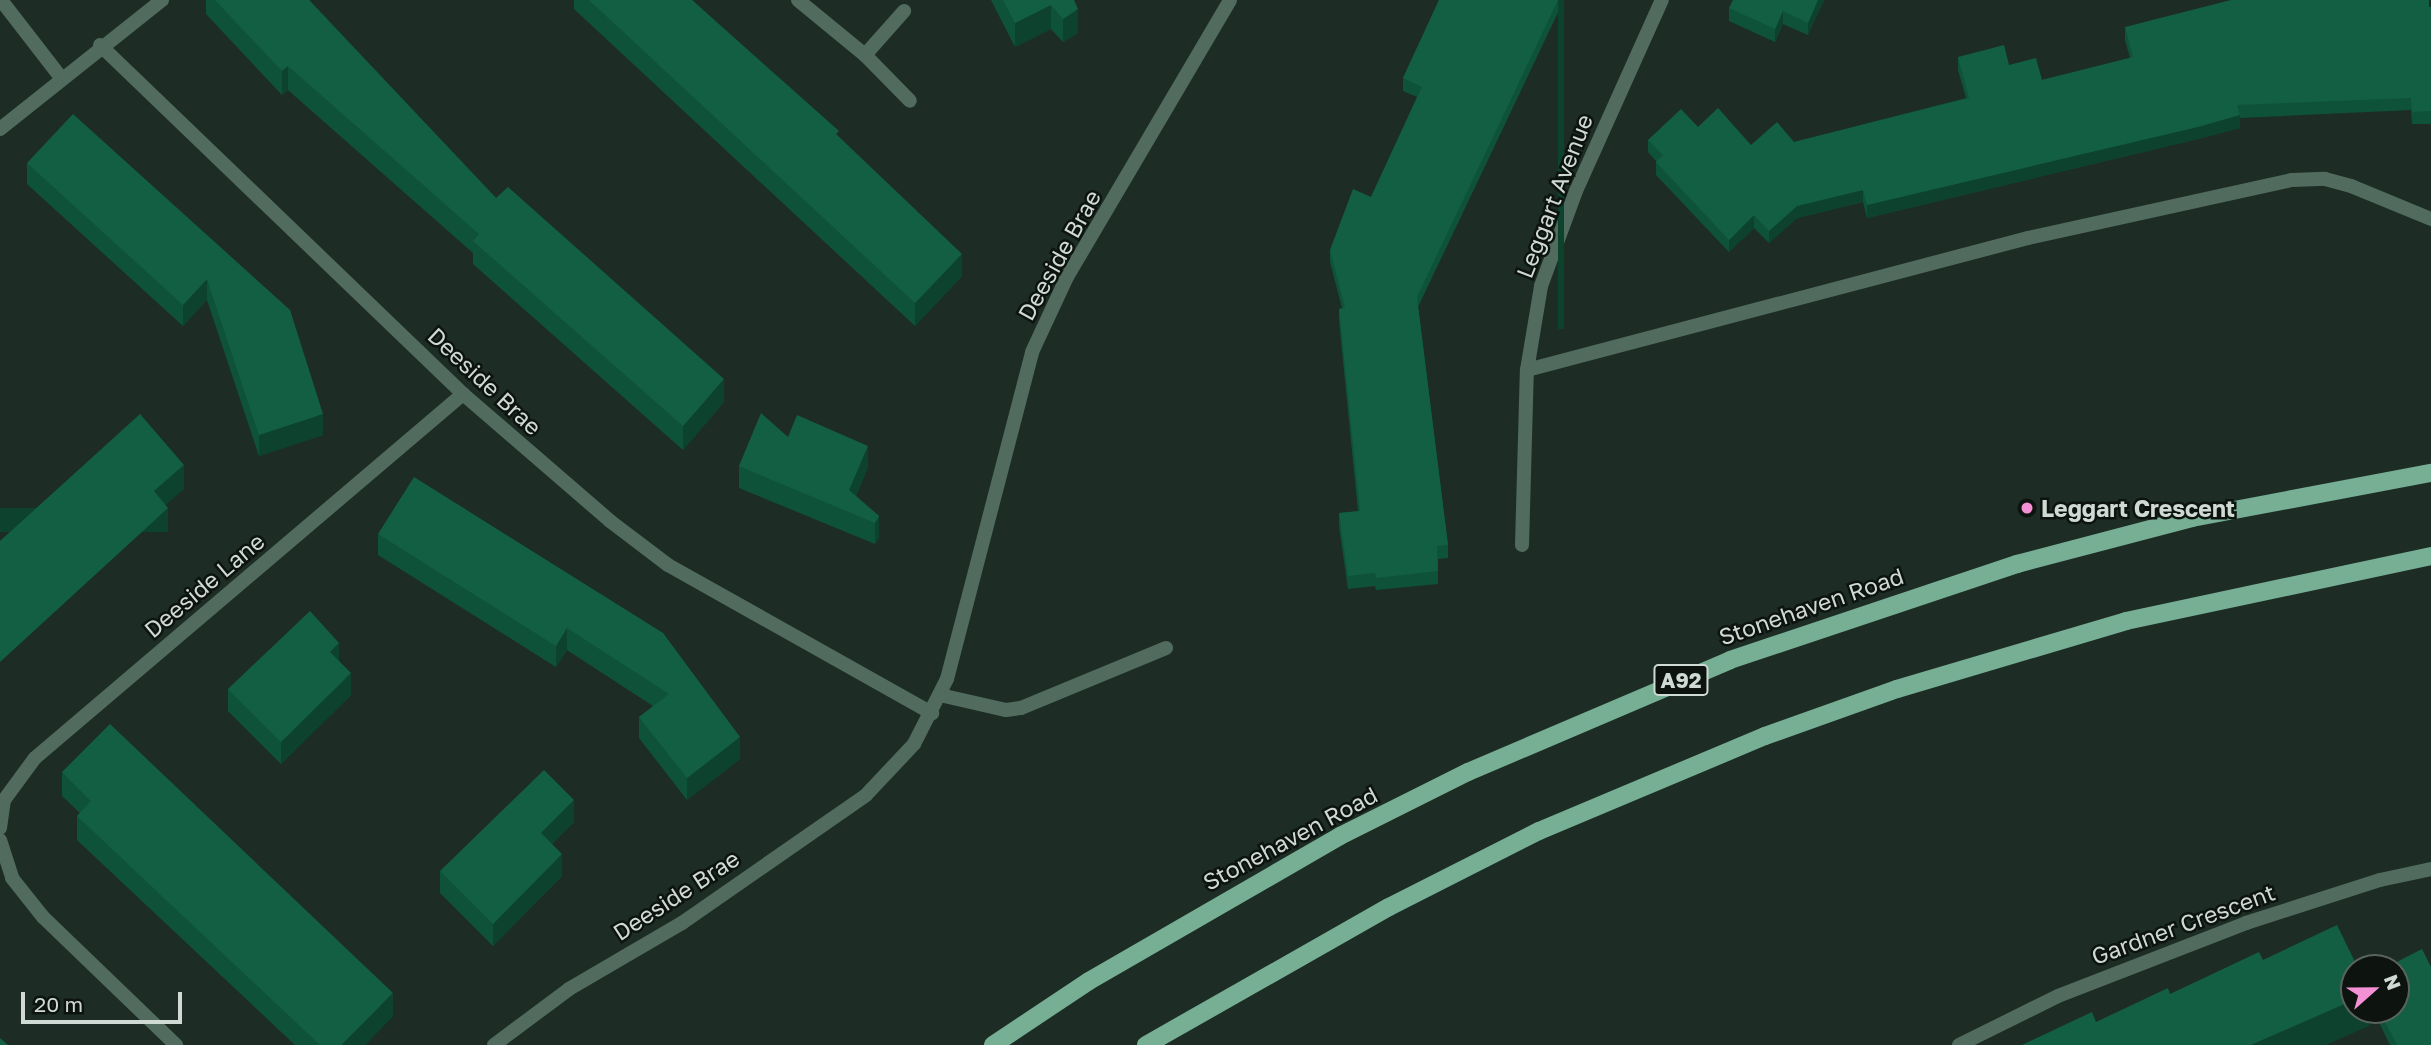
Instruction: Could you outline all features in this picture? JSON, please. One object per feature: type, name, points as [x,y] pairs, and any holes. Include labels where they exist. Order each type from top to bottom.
[{"type":"main road","name":"Stonehaven Road","points":[[993,1045],[1111,968],[1340,836],[1468,772],[1730,660],[2029,560],[2192,519],[2431,473]]},
{"type":"main road","points":[[1146,1045],[1389,907],[1539,831],[1765,736],[1898,689],[2126,621],[2264,588],[2431,556]]},
{"type":"street","points":[[1,0],[61,79]]},
{"type":"street","points":[[0,129],[100,45],[162,0]]},
{"type":"street","points":[[798,0],[865,55],[910,101]]},
{"type":"street","name":"Deeside Brae","points":[[494,1045],[569,989],[682,923],[866,795],[914,744],[940,695],[1032,352],[1068,277],[1230,0]]},
{"type":"street","name":"Leggart Avenue","points":[[1522,545],[1527,370],[1550,262],[1576,191],[1662,0]]},
{"type":"street","points":[[865,55],[904,10]]},
{"type":"street","name":"Deeside Brae","points":[[100,45],[463,394],[600,513],[668,565],[932,713]]},
{"type":"street","points":[[1527,370],[2028,238],[2292,180],[2325,179],[2351,186],[2431,219]]},
{"type":"street","name":"Deeside Lane","points":[[0,828],[4,800],[35,758],[463,394]]},
{"type":"street","points":[[940,695],[1006,710],[1021,708],[1166,648]]},
{"type":"street","points":[[0,839],[12,878],[43,917],[176,1045]]},
{"type":"street","name":"Gardner Crescent","points":[[1959,1045],[2058,996],[2246,923],[2379,880],[2431,869]]},
{"type":"building","points":[[215,0],[309,0],[496,198],[508,187],[724,379],[683,426],[473,241],[479,234],[288,66],[282,71]]},
{"type":"building","points":[[589,0],[692,0],[839,131],[836,134],[962,254],[915,303]]},
{"type":"building","points":[[1003,0],[1074,0],[1078,9],[1063,19],[1051,5],[1015,23]]},
{"type":"building","points":[[1439,0],[1558,0],[1417,297],[1448,545],[1437,546],[1438,571],[1376,578],[1375,573],[1348,576],[1339,513],[1360,511],[1339,309],[1345,308],[1330,250],[1353,189],[1371,197],[1422,87],[1403,78]]},
{"type":"building","points":[[1733,0],[1818,0],[1808,23],[1783,11],[1775,29],[1729,8]]},
{"type":"building","points":[[2231,0],[2429,0],[2431,111],[2412,112],[2411,98],[2237,105],[2240,115],[2198,127],[1867,205],[1863,190],[1797,206],[1769,231],[1754,215],[1729,240],[1656,162],[1663,155],[1648,140],[1681,109],[1698,127],[1718,108],[1751,145],[1777,122],[1794,142],[1969,98],[1958,57],[2004,45],[2009,65],[2036,58],[2042,80],[2133,57],[2125,27]]},
{"type":"building","points":[[73,114],[290,310],[323,414],[259,435],[207,279],[183,305],[27,163]]},
{"type":"building","points":[[761,413],[788,437],[797,415],[868,446],[849,490],[879,516],[875,523],[739,466]]},
{"type":"building","points":[[140,414],[184,465],[154,491],[168,508],[0,662],[0,541]]},
{"type":"building","points":[[414,477],[663,633],[740,737],[687,778],[639,717],[669,694],[567,628],[556,646],[378,534]]},
{"type":"building","points":[[310,611],[339,643],[330,652],[351,673],[281,742],[228,689]]},
{"type":"building","points":[[110,724],[393,993],[341,1045],[320,1045],[77,816],[91,801],[62,772]]},
{"type":"building","points":[[544,770],[574,800],[541,833],[562,854],[493,924],[440,871]]},
{"type":"building","points":[[2337,925],[2351,954],[2340,954],[2340,1006],[2251,1045],[2022,1045],[2092,1012],[2096,1022],[2168,988],[2170,994],[2259,952],[2263,960]]},
{"type":"building","points":[[2422,949],[2431,967],[2431,1045],[2397,1045],[2386,1024],[2410,1024],[2410,955]]},
{"type":"place","name":"Leggart Crescent","points":[[2027,508]]}]
